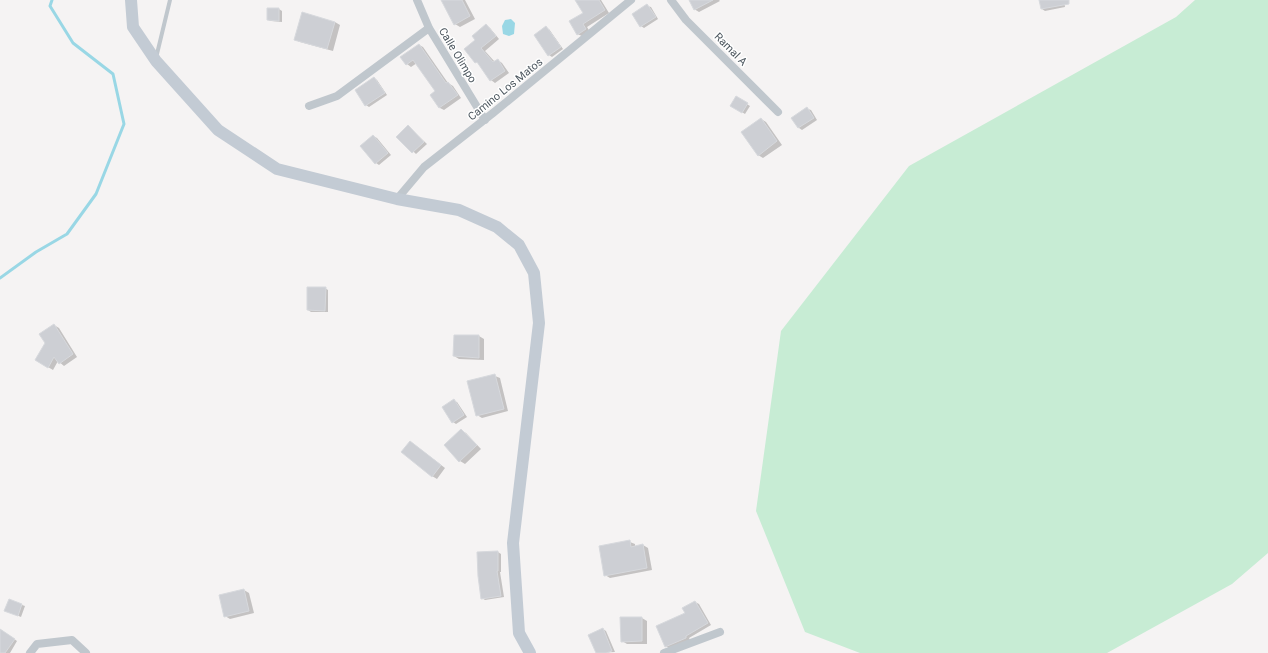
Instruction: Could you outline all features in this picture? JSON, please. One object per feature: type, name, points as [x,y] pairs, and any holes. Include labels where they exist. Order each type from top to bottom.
[{"type":"street","points":[[131,0],[132,26],[156,61],[218,130],[277,170],[396,199],[459,210],[497,227],[519,245],[534,273],[539,323],[513,543],[519,633],[530,653]]},
{"type":"street","name":"Calle Olimpo","points":[[417,0],[429,28],[485,120]]},
{"type":"street","name":"Camino Los Matos","points":[[396,199],[424,167],[485,120],[631,0]]},
{"type":"street","name":"Ramal A","points":[[671,0],[686,20],[778,112]]},
{"type":"street","points":[[309,106],[337,96],[429,28]]},
{"type":"street","points":[[664,653],[720,632]]},
{"type":"street","points":[[30,653],[37,644],[72,640],[86,653]]},
{"type":"lane","points":[[156,61],[170,0]]},
{"type":"green space","points":[[1195,0],[1268,0],[1268,553],[1232,584],[1107,653],[860,653],[805,632],[756,511],[781,331],[909,166],[1176,17]]},
{"type":"water","points":[[511,19],[515,23],[514,34],[509,36],[503,34],[502,26],[505,20]]},
{"type":"building","points":[[441,0],[462,0],[470,16],[454,25]]},
{"type":"building","points":[[575,0],[599,0],[605,10],[583,24],[586,29],[577,35],[569,21],[583,13]]},
{"type":"building","points":[[689,0],[713,0],[694,10]]},
{"type":"building","points":[[1039,0],[1069,0],[1069,4],[1041,9]]},
{"type":"building","points":[[647,4],[656,17],[640,27],[632,14]]},
{"type":"building","points":[[267,8],[279,8],[279,21],[267,20]]},
{"type":"building","points":[[302,12],[335,22],[327,49],[294,40]]},
{"type":"building","points":[[486,24],[496,36],[481,48],[493,62],[498,59],[505,71],[490,81],[477,62],[475,63],[464,49],[475,40],[472,36]]},
{"type":"building","points":[[546,26],[561,47],[548,56],[534,35]]},
{"type":"building","points":[[419,44],[446,83],[448,82],[458,95],[439,108],[430,95],[435,91],[413,60],[406,65],[400,57]]},
{"type":"building","points":[[374,77],[385,93],[365,106],[355,90]]},
{"type":"building","points":[[736,96],[748,103],[742,113],[730,106]]},
{"type":"building","points":[[807,107],[814,118],[798,128],[791,118]]},
{"type":"building","points":[[761,118],[777,141],[758,156],[741,132]]},
{"type":"building","points":[[408,125],[424,142],[412,153],[396,137]]},
{"type":"building","points":[[373,135],[388,153],[375,164],[360,146]]},
{"type":"building","points":[[307,287],[326,287],[325,311],[307,310]]},
{"type":"building","points":[[54,324],[73,354],[59,364],[54,357],[48,368],[35,360],[45,343],[39,334]]},
{"type":"building","points":[[454,335],[479,335],[479,358],[453,356]]},
{"type":"building","points":[[495,374],[504,409],[476,416],[467,381]]},
{"type":"building","points":[[454,399],[464,415],[452,423],[442,407]]},
{"type":"building","points":[[461,429],[477,445],[459,462],[444,445]]},
{"type":"building","points":[[410,441],[441,465],[432,477],[401,452]]},
{"type":"building","points":[[630,540],[631,547],[643,544],[647,568],[604,576],[599,546]]},
{"type":"building","points":[[498,551],[497,571],[501,596],[481,599],[477,552]]},
{"type":"building","points":[[244,589],[249,611],[224,617],[219,595]]},
{"type":"building","points":[[9,599],[22,604],[18,616],[4,611]]},
{"type":"building","points":[[695,601],[708,623],[686,636],[686,638],[665,647],[656,626],[685,613],[682,608]]},
{"type":"building","points":[[620,617],[642,617],[642,641],[621,642]]},
{"type":"building","points":[[603,628],[612,651],[606,653],[596,653],[588,635]]},
{"type":"building","points":[[0,629],[15,639],[5,653],[0,653]]},
{"type":"waterway","points":[[0,278],[36,252],[67,234],[96,194],[124,124],[113,74],[73,43],[50,6],[52,0]]}]
